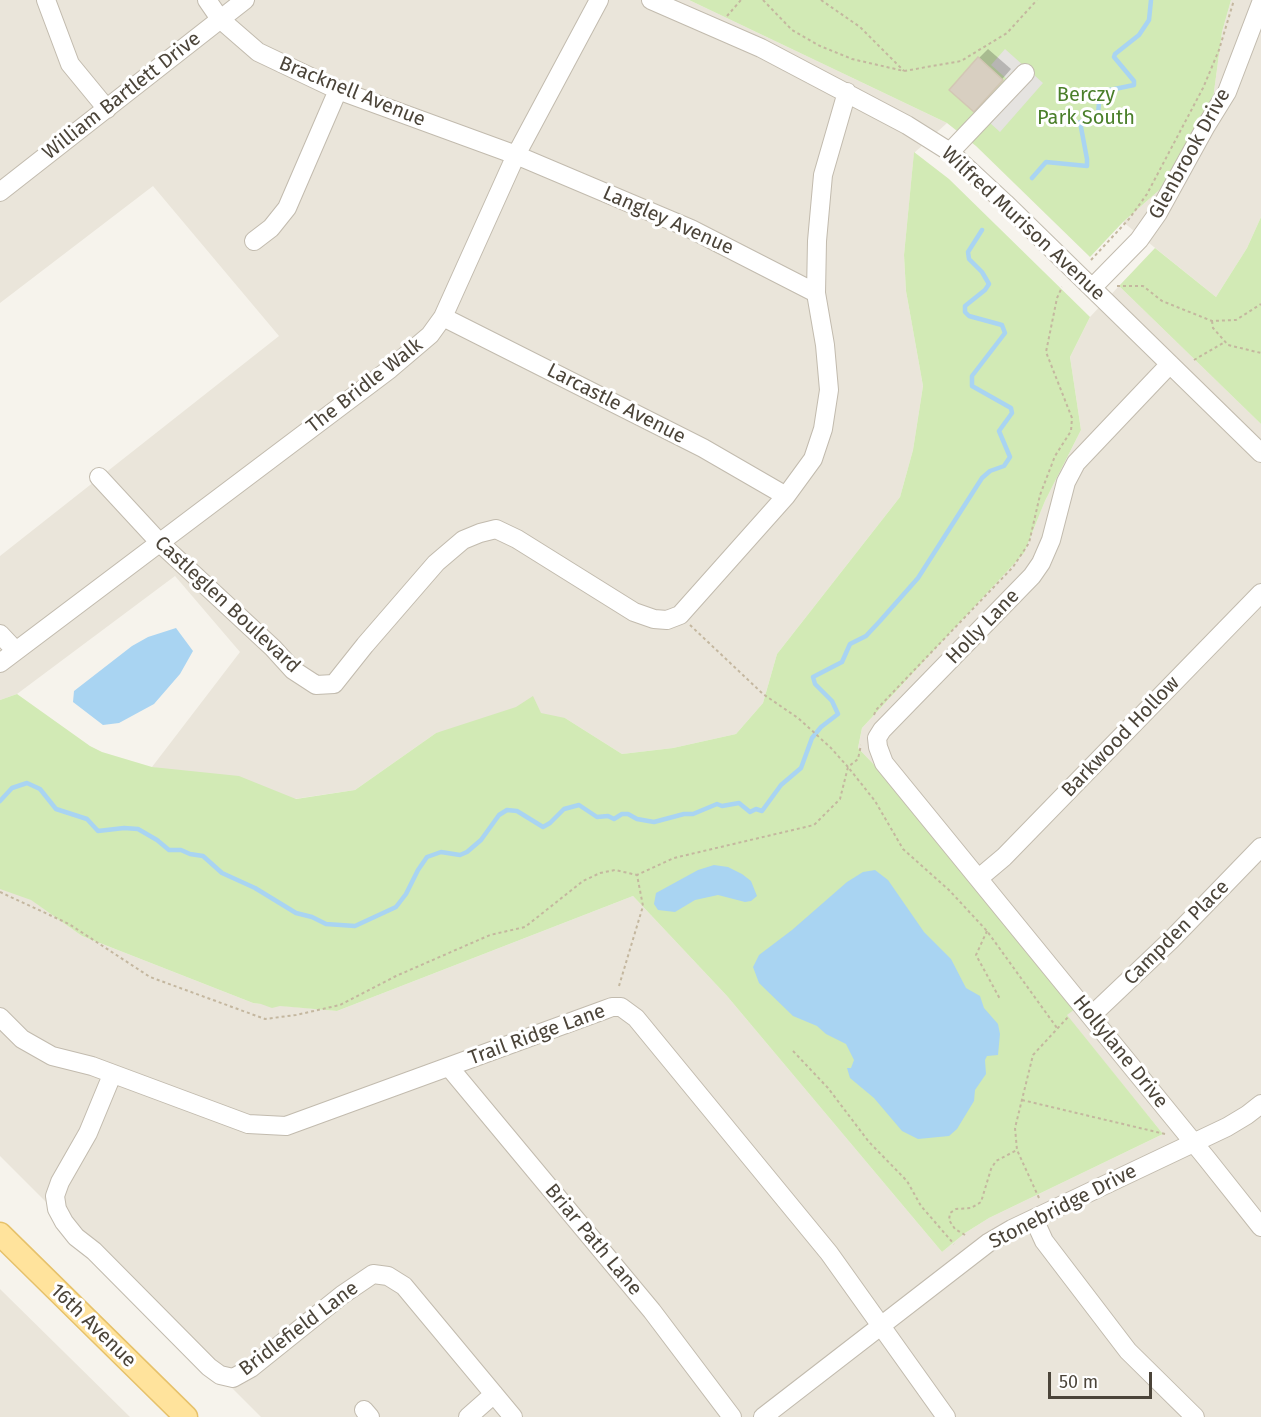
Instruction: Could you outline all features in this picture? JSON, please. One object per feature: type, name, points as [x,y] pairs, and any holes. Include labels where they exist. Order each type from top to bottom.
[{"type":"main road","name":"16th Avenue","points":[[0,1234],[186,1417]]},
{"type":"street","points":[[46,0],[70,64],[107,109]]},
{"type":"street","name":"Bracknell Avenue","points":[[207,0],[220,19],[258,52],[338,90],[516,155]]},
{"type":"street","name":"William Bartlett Drive","points":[[0,192],[245,0]]},
{"type":"street","name":"The Bridle Walk","points":[[0,663],[390,369],[430,335],[443,317],[516,155],[599,0]]},
{"type":"street","name":"Wilfred Murison Avenue","points":[[651,0],[761,48],[847,92],[950,152],[1261,453]]},
{"type":"street","name":"Glenbrook Drive","points":[[1092,288],[1139,240],[1158,213],[1227,92],[1261,3]]},
{"type":"street","points":[[950,152],[1025,73]]},
{"type":"street","points":[[254,242],[271,228],[286,208],[338,90]]},
{"type":"street","points":[[680,615],[786,496],[813,459],[823,429],[829,390],[825,345],[816,294],[817,240],[824,175],[847,92]]},
{"type":"street","name":"Langley Avenue","points":[[516,155],[691,228],[816,294]]},
{"type":"street","name":"Larcastle Avenue","points":[[443,317],[703,448],[786,496]]},
{"type":"street","name":"Holly Lane","points":[[979,878],[884,763],[879,754],[877,738],[882,730],[1032,576],[1041,563],[1051,540],[1066,482],[1076,463],[1170,364]]},
{"type":"street","name":"Castleglen Boulevard","points":[[99,477],[160,543],[273,648],[293,670],[316,685],[334,684],[436,563],[463,540],[488,531],[496,530],[517,539],[634,612],[654,619],[667,620],[680,615]]},
{"type":"street","name":"Barkwood Hollow","points":[[979,878],[1004,857],[1261,593]]},
{"type":"street","points":[[0,634],[16,651]]},
{"type":"street","name":"Campden Place","points":[[1091,1016],[1171,940],[1261,848]]},
{"type":"street","name":"Hollylane Drive","points":[[979,878],[1261,1227]]},
{"type":"street","name":"Trail Ridge Lane","points":[[0,1017],[22,1039],[52,1056],[92,1066],[248,1124],[286,1126],[612,1007],[621,1007],[636,1018],[818,1239],[946,1417]]},
{"type":"street","name":"Briar Path Lane","points":[[449,1067],[652,1311],[732,1417]]},
{"type":"street","name":"Bridlefield Lane","points":[[112,1075],[88,1133],[60,1182],[55,1196],[57,1209],[76,1237],[94,1251],[209,1367],[220,1375],[233,1378],[251,1368],[342,1295],[373,1274],[388,1276],[404,1286],[513,1417]]},
{"type":"street","name":"Stonebridge Drive","points":[[763,1417],[982,1247],[1034,1219],[1238,1121],[1261,1104]]},
{"type":"street","points":[[1034,1219],[1044,1240],[1128,1351],[1195,1417]]},
{"type":"street","points":[[468,1417],[494,1394]]},
{"type":"path","points":[[716,28],[741,0]]},
{"type":"path","points":[[763,0],[792,30],[820,46],[852,59],[904,71],[962,61],[1007,33],[1037,0]]},
{"type":"path","points":[[821,0],[860,27],[904,71]]},
{"type":"path","points":[[1091,260],[1129,219],[1147,194],[1203,88],[1219,50],[1234,0]]},
{"type":"path","points":[[1117,286],[1143,286],[1162,301],[1212,321],[1236,320],[1261,304]]},
{"type":"path","points":[[872,719],[876,710],[1013,567],[1029,543],[1040,495],[1055,456],[1071,431],[1072,418],[1046,352],[1057,298],[1062,287]]},
{"type":"path","points":[[1212,321],[1213,328],[1228,345],[1261,353]]},
{"type":"path","points":[[1194,360],[1225,342]]},
{"type":"path","points":[[680,615],[764,694],[810,728],[848,767],[875,801],[903,849],[949,890],[987,931],[1057,1028]]},
{"type":"path","points":[[0,892],[69,924],[150,977],[266,1018],[296,1015],[340,1005],[396,976],[490,935],[525,927],[584,882],[600,873],[615,870],[638,875],[674,858],[814,825],[840,800],[848,767],[858,759],[863,736]]},
{"type":"path","points":[[619,986],[642,906],[638,875]]},
{"type":"path","points":[[987,931],[976,955],[1000,999]]},
{"type":"path","points":[[1041,1202],[1017,1150],[1015,1128],[1033,1055],[1069,1016]]},
{"type":"path","points":[[793,1051],[828,1088],[869,1142],[907,1181],[921,1206],[954,1244]]},
{"type":"path","points":[[1022,1100],[1166,1134]]},
{"type":"path","points":[[965,1235],[955,1229],[948,1220],[950,1214],[956,1209],[971,1208],[981,1202],[990,1169],[996,1161],[1017,1150]]},
{"type":"shaded area","points":[[0,0],[689,0],[947,123],[914,153],[904,255],[906,291],[923,386],[913,450],[900,497],[777,654],[763,703],[736,734],[673,748],[622,754],[565,718],[436,733],[355,790],[281,801],[202,778],[152,767],[240,652],[175,576],[17,694],[0,700],[0,556],[279,336],[153,186],[0,303]]},
{"type":"shaded area","points":[[1231,0],[1261,0],[1261,217],[1247,248],[1216,297],[1123,222],[1165,185],[1213,99],[1222,32]]},
{"type":"shaded area","points":[[1005,49],[1043,83],[1000,132],[979,113],[1008,80],[991,65]]},
{"type":"shaded area","points":[[1119,286],[1261,424],[1261,1417],[261,1417],[0,1156],[0,888],[19,891],[82,936],[253,1003],[337,1011],[633,896],[727,996],[942,1252],[965,1233],[989,1218],[1163,1134],[1066,1015],[1074,1009],[882,773],[858,748],[862,728],[1024,553],[1045,501],[1081,430],[1070,357],[1090,317]]},
{"type":"shaded area","points":[[0,1289],[130,1417],[0,1417]]},
{"type":"green space","name":"Berczy Park South","points":[[689,0],[1231,0],[1222,32],[1213,99],[1165,185],[1123,222],[1090,257],[976,146],[947,123]]},
{"type":"green space","points":[[914,152],[949,179],[1090,317],[1070,357],[1081,430],[1045,501],[1024,553],[862,728],[858,748],[882,773],[1075,1009],[1067,1015],[1163,1134],[989,1218],[965,1233],[942,1252],[727,996],[633,896],[337,1011],[280,1006],[272,1008],[253,1003],[82,936],[31,900],[0,889],[0,700],[17,694],[90,746],[102,752],[152,767],[239,776],[296,799],[355,790],[436,733],[516,707],[533,696],[541,713],[565,718],[622,754],[673,748],[736,734],[763,703],[777,654],[900,497],[913,450],[923,386],[906,291],[904,255]]},
{"type":"green space","points":[[1261,217],[1261,424],[1119,286],[1155,248],[1216,297],[1247,248]]},
{"type":"water","points":[[176,628],[193,651],[180,674],[154,704],[119,723],[103,725],[73,702],[74,691],[132,646],[148,637]]},
{"type":"water","points":[[714,865],[728,867],[742,874],[751,881],[757,896],[745,902],[718,895],[695,900],[675,912],[658,910],[654,904],[656,893],[698,870]]},
{"type":"water","points":[[875,870],[888,880],[924,932],[951,959],[966,988],[980,996],[984,1008],[998,1024],[1000,1034],[998,1055],[987,1056],[986,1074],[975,1090],[974,1101],[957,1129],[949,1136],[918,1139],[902,1131],[874,1098],[850,1078],[847,1068],[851,1068],[854,1060],[846,1044],[826,1034],[817,1026],[793,1016],[759,983],[753,967],[759,955],[792,930],[847,882],[863,872]]},
{"type":"building","points":[[978,57],[1003,80],[974,112],[949,90]]},
{"type":"waterway","points":[[1032,178],[1046,162],[1087,166],[1080,122],[1098,114],[1100,92],[1134,85],[1134,81],[1114,57],[1139,35],[1149,20],[1151,0]]},
{"type":"waterway","points":[[0,801],[12,788],[27,783],[40,789],[56,809],[87,819],[98,831],[138,829],[169,850],[181,850],[203,856],[222,873],[255,888],[296,913],[326,924],[355,926],[396,907],[427,857],[441,852],[460,855],[467,852],[481,840],[499,815],[507,810],[517,811],[543,827],[564,809],[579,805],[597,817],[608,816],[614,819],[622,814],[628,814],[637,819],[654,822],[684,814],[693,814],[717,804],[722,806],[739,803],[750,812],[756,809],[762,811],[781,785],[801,768],[812,738],[821,727],[838,714],[832,701],[815,684],[813,677],[842,662],[850,644],[866,636],[880,621],[918,578],[982,478],[990,471],[1004,466],[1010,457],[999,431],[1012,413],[1011,408],[972,386],[972,376],[1005,333],[1002,325],[969,316],[965,312],[965,306],[989,284],[982,272],[969,259],[968,252],[982,230]]}]
